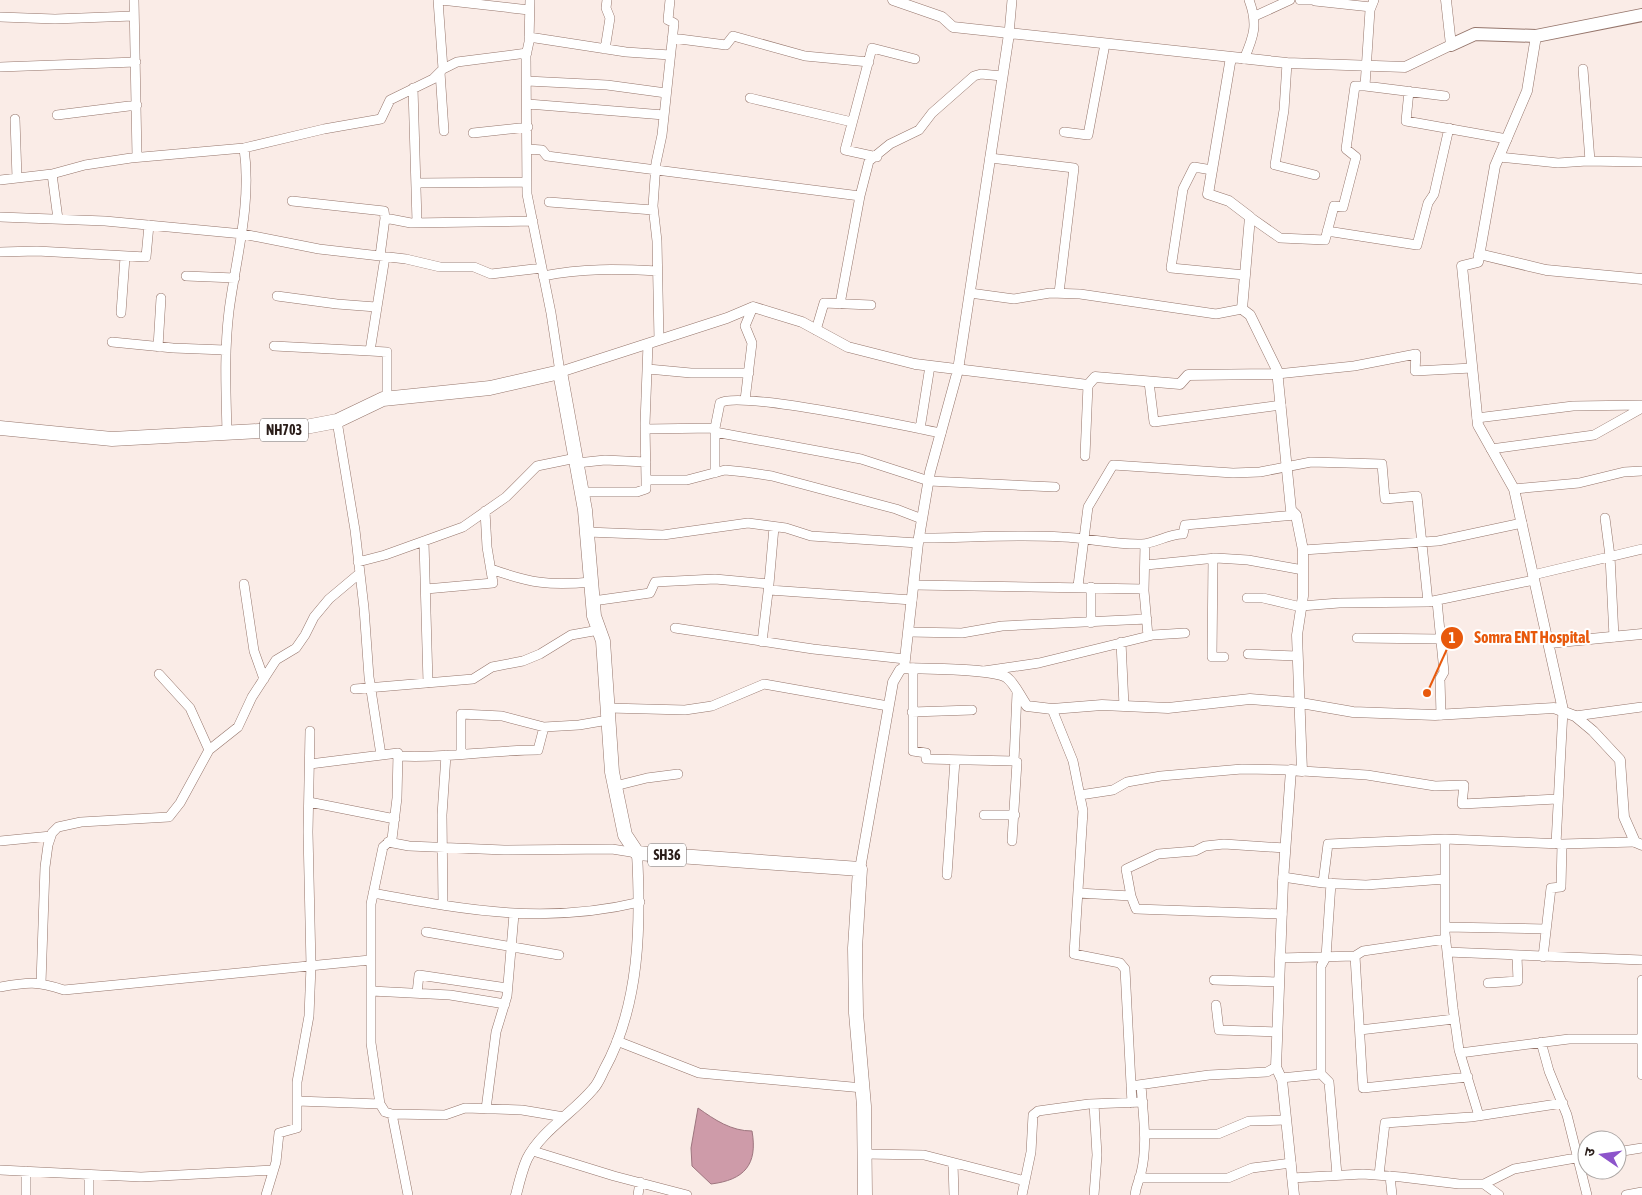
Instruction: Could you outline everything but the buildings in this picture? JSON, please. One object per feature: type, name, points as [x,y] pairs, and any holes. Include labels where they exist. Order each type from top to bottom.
[{"type":"highway","name":"NH703","points":[[0,428],[112,440],[295,429],[337,421],[387,398],[490,388],[560,372]]},
{"type":"highway","name":"SH36","points":[[560,372],[582,492],[594,616],[603,641],[615,786],[625,836],[638,853],[860,868]]},
{"type":"highway","points":[[860,868],[855,948],[856,1013],[863,1088],[865,1195]]},
{"type":"main road","points":[[1451,45],[1475,34],[1536,36],[1642,15]]},
{"type":"street","points":[[135,0],[133,16],[136,62],[137,157]]},
{"type":"street","points":[[444,131],[440,0],[529,10]]},
{"type":"street","points":[[530,0],[527,52],[527,182],[560,372],[727,318],[752,307],[802,322],[848,348],[930,366],[1088,385]]},
{"type":"street","points":[[605,49],[610,18],[606,8],[607,0]]},
{"type":"street","points":[[582,492],[637,492],[646,489],[645,429],[648,369],[654,342],[657,271],[653,210],[674,23],[668,20],[670,0]]},
{"type":"street","points":[[894,0],[942,17],[953,28],[1287,63],[1405,67],[1451,45],[1446,0]]},
{"type":"street","points":[[1012,0],[1009,34],[958,370],[929,481],[922,519],[908,632],[908,665],[913,751],[926,753],[926,759],[1014,761]]},
{"type":"street","points":[[1244,59],[1253,39],[1255,16],[1249,0]]},
{"type":"street","points":[[1255,16],[1290,0]]},
{"type":"street","points":[[1300,0],[1372,4],[1365,86]]},
{"type":"street","points":[[0,17],[72,19],[133,16]]},
{"type":"street","points":[[672,38],[726,44],[733,36],[805,56],[869,62]]},
{"type":"street","points":[[1536,36],[1527,91],[1495,166],[1478,262],[1462,266],[1478,425],[1514,490],[1563,710],[1557,799],[1561,887],[1551,888],[1543,957]]},
{"type":"street","points":[[529,37],[605,49],[670,54]]},
{"type":"street","points":[[1064,132],[1088,135],[1105,44]]},
{"type":"street","points":[[876,157],[845,150],[872,48],[915,59]]},
{"type":"street","points":[[0,180],[52,174],[85,165],[137,157],[244,148],[324,129],[381,119],[390,100],[433,79],[457,62],[527,52]]},
{"type":"street","points":[[1231,57],[1208,194],[1229,201],[1280,238],[1325,240],[1334,206],[1343,207],[1356,157],[1346,149],[1355,86],[1445,96]]},
{"type":"street","points":[[0,67],[136,62]]},
{"type":"street","points":[[1287,63],[1284,110],[1275,165],[1315,175]]},
{"type":"street","points":[[1583,69],[1590,161]]},
{"type":"street","points":[[840,304],[867,165],[890,144],[918,130],[932,113],[974,76],[980,74],[1002,76]]},
{"type":"street","points":[[527,81],[607,85],[666,93]]},
{"type":"street","points":[[413,88],[417,222]]},
{"type":"street","points":[[1409,91],[1406,121],[1507,139]]},
{"type":"street","points":[[750,98],[852,122]]},
{"type":"street","points":[[528,104],[664,116]]},
{"type":"street","points":[[58,115],[136,105]]},
{"type":"street","points":[[15,119],[17,178]]},
{"type":"street","points":[[473,133],[528,127]]},
{"type":"street","points":[[1327,231],[1416,245],[1428,203],[1434,194],[1449,128]]},
{"type":"street","points":[[227,433],[225,350],[243,234],[246,161],[244,148]]},
{"type":"street","points":[[528,149],[542,150],[547,156],[860,196]]},
{"type":"street","points":[[1499,157],[1558,163],[1590,161],[1642,162]]},
{"type":"street","points":[[990,158],[1074,168],[1059,293]]},
{"type":"street","points":[[1212,170],[1194,168],[1183,189],[1171,268],[1245,275]]},
{"type":"street","points":[[52,174],[58,219]]},
{"type":"street","points":[[417,183],[527,182]]},
{"type":"street","points":[[292,201],[384,211],[382,256],[370,350]]},
{"type":"street","points":[[549,202],[653,210]]},
{"type":"street","points":[[0,217],[149,225],[243,234],[319,249],[382,256],[440,267],[474,267],[491,274],[600,268],[657,271]]},
{"type":"street","points":[[1242,309],[1250,217]]},
{"type":"street","points":[[385,218],[417,222],[533,221]]},
{"type":"street","points":[[0,252],[37,251],[146,258],[149,225]]},
{"type":"street","points":[[1479,254],[1546,270],[1642,279]]},
{"type":"street","points":[[121,313],[125,256]]},
{"type":"street","points":[[186,276],[235,278]]},
{"type":"street","points":[[970,293],[1014,299],[1059,293],[1216,314],[1242,309],[1250,315],[1277,374],[1291,510],[1296,515],[1303,550],[1301,607],[1297,635],[1301,703],[1297,771],[1285,848],[1283,876],[1276,1067],[1281,1078],[1294,1195]]},
{"type":"street","points":[[277,296],[337,304],[376,306]]},
{"type":"street","points":[[158,346],[161,298]]},
{"type":"street","points":[[816,330],[824,303],[871,305]]},
{"type":"street","points":[[745,400],[752,344],[745,326],[752,307]]},
{"type":"street","points":[[112,342],[225,350]]},
{"type":"street","points":[[274,346],[387,352],[387,398]]},
{"type":"street","points":[[1085,456],[1088,385],[1095,378],[1180,384],[1188,375],[1277,374],[1354,366],[1416,354],[1416,371],[1472,368]]},
{"type":"street","points":[[920,429],[930,366]]},
{"type":"street","points":[[648,369],[691,373],[749,373]]},
{"type":"street","points":[[1149,382],[1154,422],[1281,405]]},
{"type":"street","points":[[715,473],[715,430],[720,403],[725,399],[745,400],[941,434]]},
{"type":"street","points":[[1477,418],[1573,406],[1642,406]]},
{"type":"street","points":[[1491,449],[1594,435],[1642,406]]},
{"type":"street","points":[[337,421],[360,573],[370,686],[381,755]]},
{"type":"street","points":[[645,429],[715,430],[861,459],[929,481],[1055,487]]},
{"type":"street","points":[[358,562],[424,542],[463,527],[506,497],[536,466],[576,460],[646,462]]},
{"type":"street","points":[[1078,586],[1088,507],[1113,464],[1233,473],[1288,468],[1311,462],[1382,464],[1385,499],[1417,496],[1421,542],[1441,639],[1444,672],[1440,679],[1441,714]]},
{"type":"street","points":[[646,480],[687,480],[725,470],[772,476],[896,509],[922,519]]},
{"type":"street","points":[[1514,490],[1579,483],[1624,472],[1642,471]]},
{"type":"street","points":[[426,589],[493,583],[485,512]]},
{"type":"street","points":[[587,532],[663,535],[748,523],[774,526],[811,536],[919,540],[1030,535],[1118,544],[1145,544],[1172,534],[1183,534],[1185,525],[1296,515]]},
{"type":"street","points":[[1605,518],[1610,556],[1614,637]]},
{"type":"street","points":[[1303,550],[1438,541],[1522,523]]},
{"type":"street","points":[[762,642],[774,526]]},
{"type":"street","points":[[424,542],[428,683]]},
{"type":"street","points":[[1145,544],[1144,589],[1148,636]]},
{"type":"street","points":[[1247,598],[1263,598],[1301,607],[1339,603],[1433,602],[1534,578],[1610,556],[1642,549]]},
{"type":"street","points":[[1146,565],[1213,558],[1248,560],[1303,570]]},
{"type":"street","points":[[1213,558],[1212,657],[1224,657]]},
{"type":"street","points":[[491,569],[524,581],[546,584],[591,582]]},
{"type":"street","points":[[42,983],[45,867],[51,836],[58,828],[81,822],[169,817],[180,803],[209,750],[238,727],[276,660],[296,648],[314,617],[329,599],[360,573]]},
{"type":"street","points":[[593,601],[650,593],[656,582],[714,579],[769,587],[912,600]]},
{"type":"street","points":[[244,584],[254,651],[264,679]]},
{"type":"street","points":[[914,585],[1091,586],[1144,589]]},
{"type":"street","points":[[1091,586],[1091,623]]},
{"type":"street","points":[[908,632],[962,633],[1002,626],[1147,619]]},
{"type":"street","points":[[675,628],[908,665],[1005,676],[1013,683],[1017,693],[1027,706],[1052,709],[1102,705],[1168,708],[1250,698],[1301,703],[1353,712],[1441,714],[1554,708],[1575,716],[1593,731],[1620,760],[1624,817],[1638,844],[1559,844],[1445,840],[1328,844],[1325,958],[1321,966],[1321,1074],[1329,1082],[1337,1175]]},
{"type":"street","points":[[355,689],[370,686],[473,679],[492,667],[523,661],[540,654],[571,635],[599,630]]},
{"type":"street","points":[[978,672],[1039,663],[1148,636],[1185,633]]},
{"type":"street","points":[[1549,643],[1642,634]]},
{"type":"street","points":[[1356,638],[1441,639]]},
{"type":"street","points":[[1121,642],[1124,706]]},
{"type":"street","points":[[1248,654],[1297,656]]},
{"type":"street","points":[[860,868],[892,682],[900,670],[908,665]]},
{"type":"street","points":[[159,674],[190,708],[209,750]]},
{"type":"street","points":[[461,753],[461,714],[502,716],[544,727],[579,725],[608,714],[685,710],[712,706],[764,684],[888,706]]},
{"type":"street","points":[[1012,841],[1017,762],[1014,761],[1017,693]]},
{"type":"street","points":[[1575,716],[1642,707]]},
{"type":"street","points":[[1052,709],[1074,761],[1083,811],[1074,954],[1120,963],[1125,969],[1132,1103]]},
{"type":"street","points":[[912,712],[972,710]]},
{"type":"street","points":[[310,764],[398,753],[398,756],[427,758],[461,753],[538,750],[544,727]]},
{"type":"street","points":[[266,1195],[273,1170],[279,1132],[297,1128],[297,1082],[309,1016],[311,966],[310,731]]},
{"type":"street","points":[[442,906],[442,847],[446,755]]},
{"type":"street","points":[[398,756],[395,819],[392,839],[383,847],[373,893],[370,960],[371,1043],[380,1104],[384,1112],[392,1114],[445,1115],[465,1108],[522,1110],[564,1117]]},
{"type":"street","points":[[948,875],[955,760]]},
{"type":"street","points":[[1080,795],[1113,790],[1127,782],[1161,776],[1242,769],[1367,775],[1435,786],[1464,785],[1462,804],[1557,799]]},
{"type":"street","points":[[615,786],[647,778],[678,774]]},
{"type":"street","points":[[309,802],[395,819]]},
{"type":"street","points":[[984,815],[1015,815]]},
{"type":"street","points":[[0,841],[51,836]]},
{"type":"street","points":[[1445,840],[1445,927],[1454,1019],[1460,1053],[1479,1116]]},
{"type":"street","points":[[388,842],[408,846],[504,850],[612,849],[638,853],[640,902],[632,984],[613,1054],[594,1088],[533,1151],[521,1173],[516,1195]]},
{"type":"street","points":[[1282,914],[1136,909],[1131,896],[1126,869],[1158,854],[1195,850],[1206,846],[1224,844],[1285,848]]},
{"type":"street","points":[[1283,876],[1327,883],[1366,885],[1445,879]]},
{"type":"street","points":[[373,893],[442,906],[514,914],[564,914],[616,908],[640,902]]},
{"type":"street","points":[[1078,893],[1131,896]]},
{"type":"street","points":[[486,1109],[496,1032],[505,1004],[514,914]]},
{"type":"street","points":[[1445,927],[1546,929]]},
{"type":"street","points":[[426,932],[558,955]]},
{"type":"street","points":[[1280,958],[1355,956],[1364,952],[1446,939]]},
{"type":"street","points":[[1447,952],[1642,960]]},
{"type":"street","points":[[1355,956],[1363,1088],[1468,1077]]},
{"type":"street","points":[[1488,983],[1518,981],[1517,956]]},
{"type":"street","points":[[0,987],[30,982],[42,983],[64,990],[370,960]]},
{"type":"street","points":[[417,993],[419,975],[507,988]]},
{"type":"street","points":[[1214,980],[1279,982]]},
{"type":"street","points":[[1642,980],[1642,1075]]},
{"type":"street","points":[[371,991],[450,995],[505,1004]]},
{"type":"street","points":[[1216,1005],[1219,1030],[1277,1032]]},
{"type":"street","points":[[1360,1030],[1454,1019]]},
{"type":"street","points":[[1460,1053],[1569,1039],[1641,1039]]},
{"type":"street","points":[[617,1041],[699,1073],[863,1088]]},
{"type":"street","points":[[1540,1042],[1549,1071],[1577,1141]]},
{"type":"street","points":[[1132,1086],[1209,1075],[1267,1072],[1276,1067]]},
{"type":"street","points":[[1281,1078],[1321,1074]]},
{"type":"street","points":[[1135,1195],[1136,1182],[1141,1176],[1145,1134],[1141,1084]]},
{"type":"street","points":[[297,1101],[380,1104]]},
{"type":"street","points":[[1022,1195],[1031,1152],[1033,1115],[1043,1110],[1094,1104],[1142,1102]]},
{"type":"street","points":[[1094,1104],[1097,1154],[1094,1195]]},
{"type":"street","points":[[1379,1175],[1385,1123],[1479,1116],[1563,1104]]},
{"type":"street","points":[[392,1114],[408,1195]]},
{"type":"street","points":[[1145,1134],[1218,1134],[1249,1121],[1286,1120]]},
{"type":"street","points":[[1627,1150],[1642,1148]]},
{"type":"street","points":[[533,1151],[687,1195]]},
{"type":"street","points":[[864,1154],[924,1154],[1025,1181]]},
{"type":"street","points":[[1292,1178],[1379,1175],[1459,1184],[1484,1184],[1514,1169],[1577,1158]]},
{"type":"street","points":[[953,1162],[954,1195]]},
{"type":"street","points":[[1139,1178],[1228,1178],[1252,1168],[1291,1163]]},
{"type":"street","points":[[0,1170],[142,1177],[273,1170]]},
{"type":"street","points":[[26,1170],[26,1195]]},
{"type":"street","points":[[89,1175],[89,1195]]},
{"type":"street","points":[[1390,1176],[1392,1195]]},
{"type":"street","points":[[1585,1180],[1587,1195]]},
{"type":"street","points":[[638,1195],[640,1182]]},
{"type":"street","points":[[1484,1184],[1499,1195]]},
{"type":"street","points":[[1626,1195],[1642,1192]]},
{"type":"shaded area","points":[[698,1108],[730,1127],[752,1131],[753,1153],[750,1162],[746,1169],[732,1179],[711,1184],[692,1166],[691,1148]]},
{"type":"place","name":"Somra ENT Hospital","points":[[1427,693]]}]
